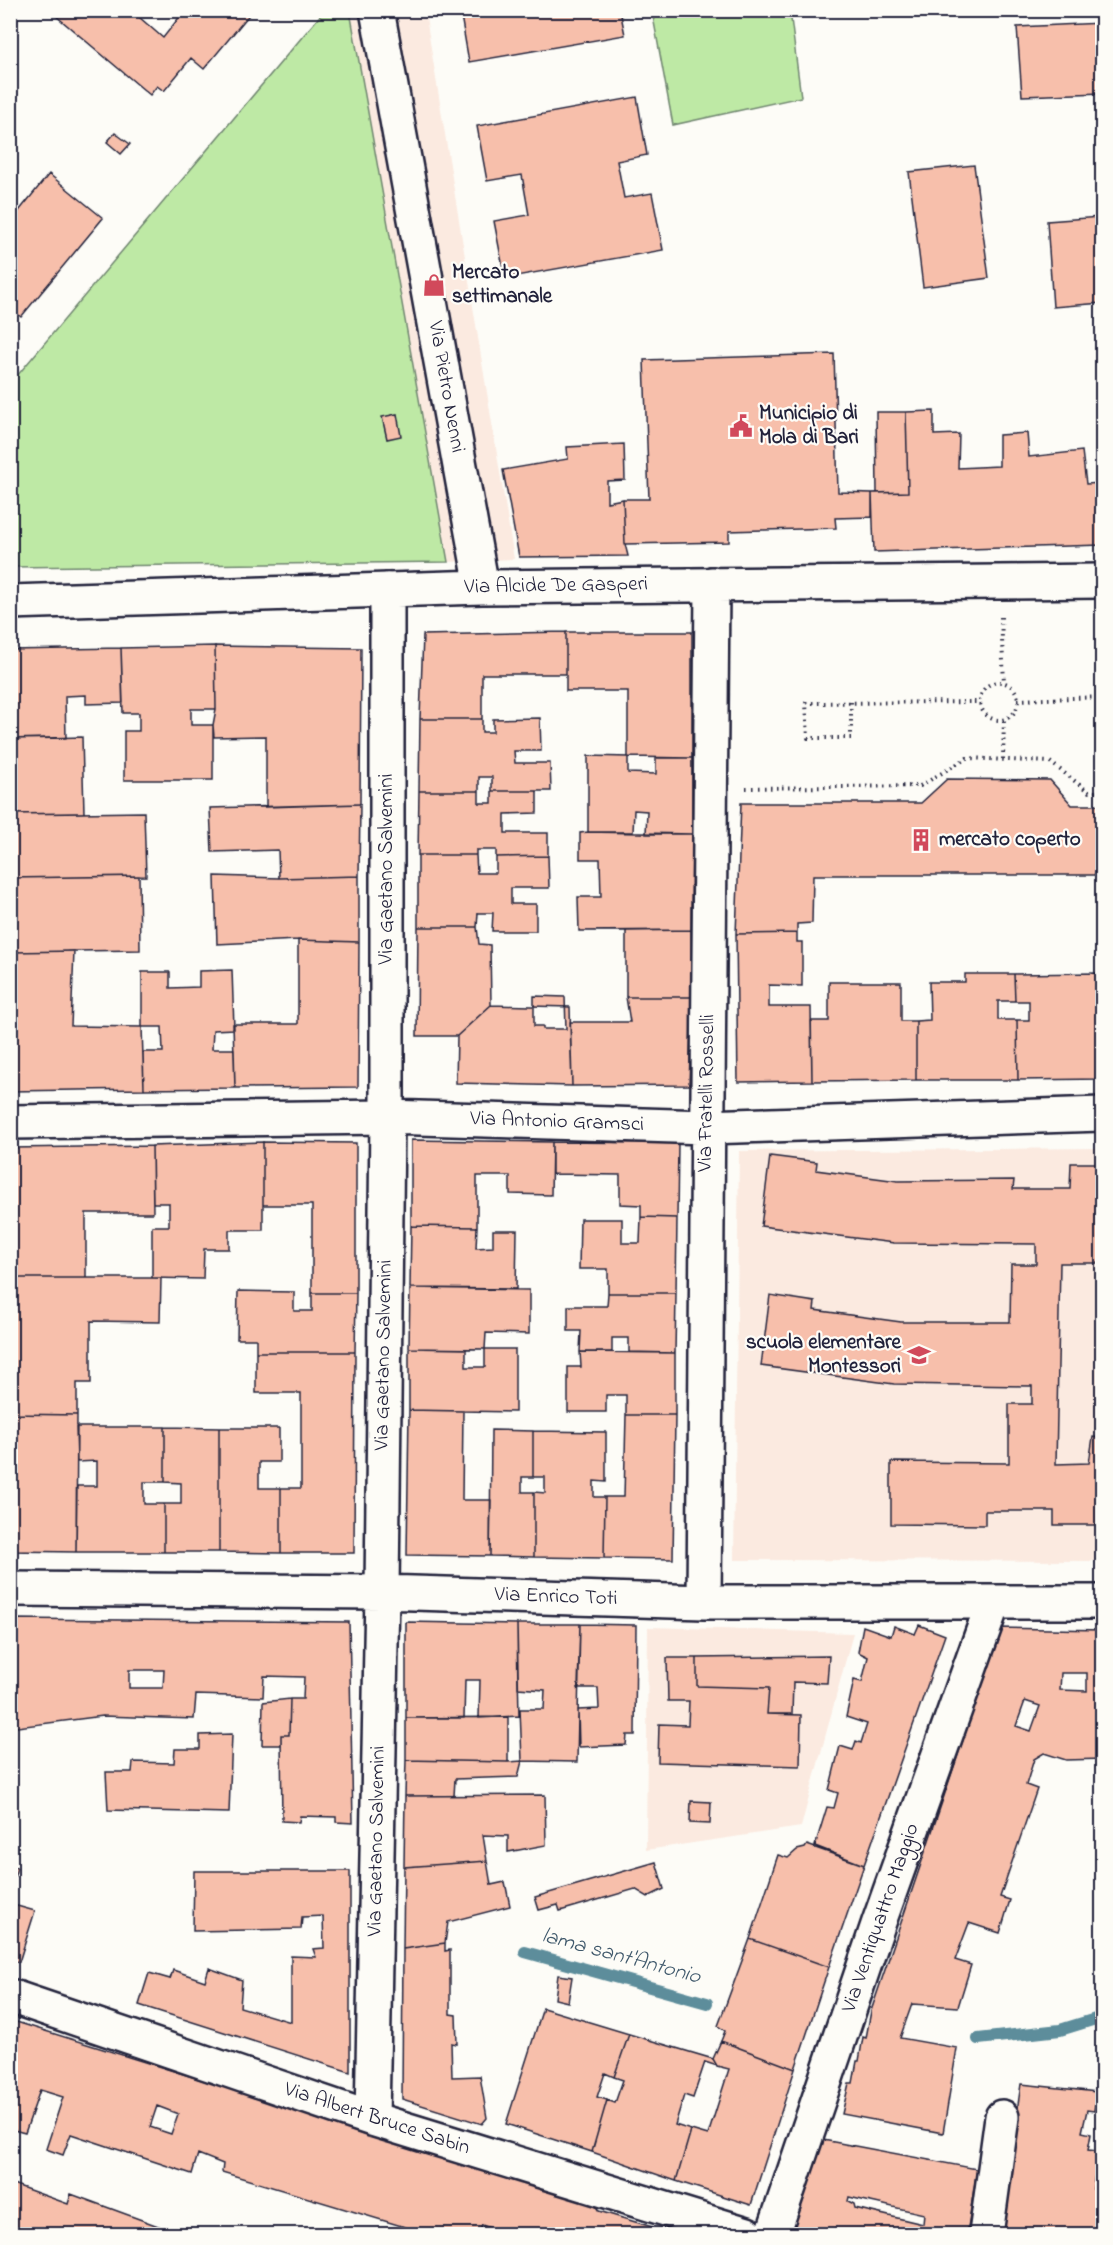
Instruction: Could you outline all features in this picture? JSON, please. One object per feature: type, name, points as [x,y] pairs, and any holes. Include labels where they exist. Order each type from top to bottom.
[{"type":"street","name":"Via Pietro Nenni","points":[[377,10],[482,587]]},
{"type":"street","name":"Via Alcide De Gasperi","points":[[10,602],[482,587],[1102,581]]},
{"type":"street","name":"Via Fratelli Rosselli","points":[[704,1602],[712,584]]},
{"type":"street","name":"Via Gaetano Salvemini","points":[[372,2119],[382,1592],[387,1117],[387,590]]},
{"type":"street","name":"Via Antonio Gramsci","points":[[10,1122],[387,1117],[706,1127],[1102,1114]]},
{"type":"street","name":"Via Enrico Toti","points":[[10,1589],[382,1592],[704,1602],[1102,1602]]},
{"type":"street","name":"Via Ventiquattro Maggio","points":[[773,2235],[879,1922],[993,1603]]},
{"type":"street","name":"Via Albert Bruce Sabin","points":[[10,1996],[372,2119],[747,2235]]},
{"type":"street","points":[[986,2235],[1002,2117]]},
{"type":"path","points":[[999,581],[1004,682]]},
{"type":"path","points":[[1004,682],[1014,689],[1018,700],[1014,712],[1004,719],[991,718],[986,714],[980,702],[984,688],[990,684],[1004,682]]},
{"type":"path","points":[[1018,700],[1102,697]]},
{"type":"path","points":[[851,702],[851,738],[808,738],[806,703],[851,702],[980,702]]},
{"type":"path","points":[[1003,759],[1004,719]]},
{"type":"path","points":[[712,788],[920,786],[967,758],[1050,762],[1089,792],[1102,792]]},
{"type":"shaded area","name":"Mercato settimanale","points":[[350,11],[425,11],[514,559],[448,562]]},
{"type":"shaded area","name":"scuola elementare Montessori","points":[[1102,1148],[1102,1561],[734,1560],[739,1151]]},
{"type":"shaded area","points":[[648,1627],[853,1633],[801,1827],[646,1850]]},
{"type":"green space","points":[[324,11],[350,11],[448,562],[11,567],[11,383]]},
{"type":"green space","points":[[652,11],[790,11],[801,97],[673,125]]},
{"type":"building","points":[[49,10],[131,10],[163,38],[185,10],[253,10],[204,69],[191,58],[164,91],[157,86],[150,95]]},
{"type":"building","points":[[460,10],[620,10],[625,35],[469,62]]},
{"type":"building","points":[[1102,23],[1102,93],[1022,96],[1017,27]]},
{"type":"building","points":[[637,97],[647,155],[617,161],[624,198],[652,193],[663,250],[505,278],[494,221],[529,215],[522,175],[487,181],[477,126]]},
{"type":"building","points":[[115,133],[130,144],[121,154],[107,142]]},
{"type":"building","points":[[974,165],[989,278],[923,287],[909,172]]},
{"type":"building","points":[[49,174],[103,218],[21,317],[10,308],[10,222]]},
{"type":"building","points":[[1100,217],[1100,225],[1102,224],[1102,303],[1053,307],[1047,221]]},
{"type":"building","name":"Municipio di Mola di Bari","points":[[834,354],[838,492],[872,493],[872,517],[835,518],[836,528],[729,531],[729,542],[625,544],[623,499],[649,499],[644,360]]},
{"type":"building","points":[[934,411],[934,435],[959,434],[958,468],[999,466],[999,435],[1027,433],[1029,457],[1082,451],[1086,484],[1102,483],[1102,545],[874,552],[872,493],[908,492],[906,412]]},
{"type":"building","points":[[876,412],[906,412],[908,492],[877,493]]},
{"type":"building","points":[[397,414],[401,436],[387,439],[382,417]]},
{"type":"building","points":[[624,444],[625,480],[607,481],[607,502],[623,499],[625,544],[628,556],[519,557],[503,470],[568,459],[567,447]]},
{"type":"building","points":[[566,632],[566,674],[482,674],[482,719],[420,719],[423,635]]},
{"type":"building","points":[[566,632],[692,632],[692,758],[628,757],[628,691],[566,691]]},
{"type":"building","points":[[215,646],[361,648],[360,804],[266,807],[266,736],[214,737]]},
{"type":"building","points":[[215,646],[216,709],[191,709],[191,725],[213,725],[213,780],[124,780],[124,731],[139,731],[139,713],[123,713],[121,648]]},
{"type":"building","points":[[121,648],[123,703],[86,704],[86,695],[65,696],[66,738],[10,739],[10,650]]},
{"type":"building","points":[[540,718],[541,751],[514,751],[515,763],[550,763],[551,791],[492,791],[492,777],[479,777],[479,791],[419,791],[420,719],[482,719],[482,732],[493,732],[493,719]]},
{"type":"building","points":[[82,737],[84,813],[10,814],[10,739]]},
{"type":"building","points":[[588,756],[628,757],[628,773],[656,774],[656,758],[692,758],[692,834],[646,834],[647,811],[634,810],[633,832],[588,832]]},
{"type":"building","name":"mercato coperto","points":[[947,779],[1050,780],[1072,805],[1102,805],[1102,875],[813,875],[812,923],[797,924],[797,933],[736,934],[741,803],[921,803]]},
{"type":"building","points":[[419,791],[479,791],[479,803],[492,803],[492,791],[537,791],[537,813],[505,814],[505,833],[548,833],[548,856],[496,857],[496,850],[476,850],[476,855],[418,855]]},
{"type":"building","points":[[360,804],[359,876],[279,878],[278,850],[212,852],[210,808]]},
{"type":"building","points":[[144,812],[146,876],[10,878],[10,814]]},
{"type":"building","points":[[580,833],[692,834],[691,930],[579,931],[578,897],[601,897],[600,859],[580,859]]},
{"type":"building","points":[[418,855],[476,855],[477,873],[496,873],[496,857],[548,856],[549,888],[511,888],[511,904],[536,904],[536,931],[492,931],[493,913],[478,913],[477,927],[418,927]]},
{"type":"building","points":[[139,876],[140,950],[12,952],[10,878]]},
{"type":"building","points":[[215,876],[279,878],[359,876],[359,942],[298,940],[217,944]]},
{"type":"building","points":[[418,927],[477,927],[479,944],[490,945],[491,1005],[457,1036],[417,1036]]},
{"type":"building","points":[[691,930],[692,997],[626,997],[626,931]]},
{"type":"building","points":[[797,933],[797,942],[802,942],[802,986],[769,985],[769,1007],[811,1007],[812,1081],[738,1082],[736,934]]},
{"type":"building","points":[[298,940],[359,942],[358,1087],[235,1088],[233,1024],[298,1024]]},
{"type":"building","points":[[74,951],[71,1026],[142,1027],[144,1089],[10,1091],[12,952]]},
{"type":"building","points":[[232,970],[234,1029],[213,1030],[212,1049],[234,1049],[235,1088],[144,1089],[143,1052],[163,1052],[162,1027],[142,1027],[142,972],[170,972],[170,988],[199,987],[199,971]]},
{"type":"building","points":[[1099,973],[1102,1079],[1018,1080],[1017,1020],[1029,1020],[1029,1001],[1015,1001],[1014,974]]},
{"type":"building","points":[[965,974],[1014,974],[1015,1001],[998,1001],[998,1020],[1017,1020],[1018,1080],[916,1080],[916,1021],[930,1020],[929,982],[965,982]]},
{"type":"building","points":[[829,982],[901,982],[901,1021],[916,1021],[916,1080],[812,1081],[811,1021],[829,1021]]},
{"type":"building","points":[[534,996],[565,997],[566,1029],[543,1029],[543,1026],[534,1026]]},
{"type":"building","points":[[626,997],[692,997],[689,1085],[572,1086],[570,1022],[630,1022]]},
{"type":"building","points":[[491,1005],[570,1007],[572,1086],[456,1083],[457,1036]]},
{"type":"building","points":[[411,1140],[552,1142],[551,1195],[510,1194],[510,1176],[477,1176],[477,1227],[411,1226]]},
{"type":"building","points":[[263,1142],[263,1230],[229,1230],[229,1249],[204,1249],[203,1279],[152,1278],[152,1226],[169,1226],[169,1203],[153,1203],[152,1146]]},
{"type":"building","points":[[263,1142],[356,1143],[356,1293],[312,1293],[312,1205],[263,1205]]},
{"type":"building","points":[[552,1142],[678,1143],[677,1218],[641,1217],[641,1205],[620,1204],[620,1175],[552,1174]]},
{"type":"building","points":[[152,1146],[153,1213],[86,1213],[86,1278],[10,1278],[10,1148]]},
{"type":"building","name":"scuola elementare Montessori","points":[[770,1156],[817,1162],[816,1170],[898,1181],[1014,1180],[1013,1189],[1070,1189],[1071,1163],[1102,1163],[1102,1263],[1060,1263],[1056,1464],[1089,1463],[1093,1437],[1102,1438],[1102,1525],[1054,1525],[1054,1511],[985,1511],[985,1525],[891,1524],[891,1462],[1009,1463],[1009,1404],[1032,1404],[1032,1386],[894,1384],[761,1366],[770,1295],[815,1302],[814,1310],[901,1322],[1010,1322],[1011,1264],[1036,1264],[1036,1244],[894,1243],[761,1226]]},
{"type":"building","points":[[641,1217],[677,1218],[676,1293],[608,1293],[608,1269],[579,1269],[580,1219],[622,1219],[622,1243],[640,1243]]},
{"type":"building","points":[[411,1226],[477,1227],[476,1248],[493,1247],[493,1230],[517,1230],[516,1289],[410,1288]]},
{"type":"building","points":[[10,1278],[161,1278],[160,1322],[91,1321],[91,1383],[77,1383],[77,1415],[10,1414]]},
{"type":"building","points":[[410,1288],[529,1290],[529,1334],[486,1333],[485,1349],[409,1348]]},
{"type":"building","points":[[238,1291],[294,1292],[294,1311],[312,1311],[312,1293],[356,1293],[355,1352],[256,1352],[256,1339],[237,1339]]},
{"type":"building","points":[[608,1293],[676,1293],[675,1353],[629,1352],[629,1338],[612,1338],[612,1352],[580,1352],[581,1331],[568,1331],[568,1306],[607,1306]]},
{"type":"building","points":[[409,1348],[466,1349],[466,1367],[485,1367],[485,1349],[515,1349],[515,1412],[409,1410]]},
{"type":"building","points":[[256,1352],[355,1352],[354,1553],[281,1553],[281,1488],[301,1488],[301,1393],[256,1393]]},
{"type":"building","points":[[580,1352],[675,1353],[675,1415],[626,1415],[626,1395],[606,1395],[606,1412],[568,1412],[568,1367],[581,1367]]},
{"type":"building","points":[[409,1410],[463,1411],[462,1500],[491,1500],[490,1556],[407,1555]]},
{"type":"building","points":[[10,1414],[77,1415],[76,1552],[10,1551]]},
{"type":"building","points":[[626,1415],[675,1415],[673,1559],[604,1558],[605,1497],[624,1497]]},
{"type":"building","points":[[76,1427],[165,1427],[165,1482],[144,1482],[144,1504],[164,1504],[164,1552],[76,1552],[77,1486],[97,1486],[97,1461],[77,1462]]},
{"type":"building","points":[[165,1427],[219,1428],[219,1552],[164,1552],[164,1504],[181,1504],[181,1483],[165,1482]]},
{"type":"building","points":[[219,1428],[279,1428],[279,1462],[259,1462],[259,1488],[281,1488],[281,1553],[219,1552]]},
{"type":"building","points":[[491,1430],[533,1431],[533,1477],[522,1477],[522,1492],[534,1492],[534,1557],[490,1556]]},
{"type":"building","points":[[533,1431],[606,1432],[606,1482],[594,1481],[594,1497],[605,1497],[604,1558],[534,1557],[534,1492],[545,1493],[545,1477],[533,1477]]},
{"type":"building","points":[[10,1619],[349,1622],[353,1823],[336,1822],[336,1817],[300,1816],[299,1822],[282,1821],[281,1735],[289,1735],[290,1699],[303,1699],[304,1677],[264,1676],[263,1697],[196,1695],[194,1719],[103,1716],[10,1728],[10,1697],[13,1696]],"holes":[[[129,1670],[164,1670],[163,1688],[129,1688]]]},
{"type":"building","points":[[406,1622],[517,1624],[519,1716],[479,1718],[480,1680],[465,1680],[464,1718],[406,1718]]},
{"type":"building","points":[[517,1624],[580,1624],[577,1762],[522,1761],[520,1709],[544,1709],[545,1690],[518,1688]]},
{"type":"building","points":[[580,1624],[636,1625],[635,1735],[627,1735],[626,1745],[579,1747],[578,1710],[599,1709],[598,1688],[578,1688]]},
{"type":"building","points":[[919,1625],[945,1635],[864,1865],[815,1846],[827,1807],[834,1808],[838,1793],[829,1790],[840,1746],[853,1750],[856,1741],[861,1743],[867,1724],[846,1717],[854,1680],[862,1682],[868,1657],[858,1652],[863,1626],[891,1636],[894,1626],[915,1634]]},
{"type":"building","points":[[997,1628],[1102,1630],[1102,1759],[1066,1760],[1044,1753],[1034,1759],[1026,1785],[1037,1789],[1000,1897],[1010,1900],[1000,1933],[969,1923],[955,1960],[971,1965],[958,2007],[912,2004],[900,2038],[957,2048],[943,2133],[842,2114],[849,2083],[853,2083],[857,2061],[859,2061],[863,2037],[866,2038],[871,2011],[978,1696]],"holes":[[[1061,1673],[1087,1673],[1087,1691],[1060,1690]],[[1025,1701],[1040,1706],[1031,1731],[1016,1726]]]},
{"type":"building","points":[[829,1656],[827,1683],[793,1682],[792,1714],[767,1714],[769,1688],[697,1686],[697,1658]]},
{"type":"building","points":[[667,1658],[697,1658],[697,1686],[769,1688],[767,1714],[801,1715],[800,1766],[658,1762],[659,1724],[688,1725],[689,1701],[668,1701]]},
{"type":"building","points":[[290,1699],[289,1735],[281,1735],[281,1745],[262,1745],[263,1702]]},
{"type":"building","points":[[508,1717],[508,1762],[406,1760],[406,1718]]},
{"type":"building","points":[[232,1734],[229,1813],[108,1810],[106,1772],[132,1772],[133,1762],[174,1763],[175,1749],[200,1749],[200,1735]]},
{"type":"building","points":[[406,1760],[522,1761],[518,1777],[455,1779],[454,1796],[405,1796]]},
{"type":"building","points":[[545,1795],[546,1845],[508,1852],[508,1836],[483,1835],[487,1861],[404,1867],[405,1796]]},
{"type":"building","points":[[691,1801],[711,1802],[710,1824],[690,1823]]},
{"type":"building","points":[[807,1845],[864,1865],[829,1967],[750,1939],[778,1855],[788,1858]]},
{"type":"building","points":[[487,1861],[491,1885],[505,1882],[510,1906],[448,1922],[445,1943],[403,1949],[404,1867]]},
{"type":"building","points":[[656,1862],[664,1889],[648,1897],[635,1889],[560,1911],[558,1905],[539,1910],[535,1897]]},
{"type":"building","points":[[10,1866],[17,1868],[10,1892]]},
{"type":"building","points":[[194,1871],[350,1871],[350,2072],[139,2005],[149,1973],[170,1979],[173,1970],[205,1981],[209,1968],[242,1980],[240,2007],[291,2022],[291,1956],[316,1957],[313,1949],[324,1948],[323,1916],[302,1917],[301,1929],[193,1931]]},
{"type":"building","points":[[10,1904],[35,1911],[19,1962],[10,1960]]},
{"type":"building","points":[[750,1939],[829,1967],[795,2069],[721,2041],[725,2031],[718,2026]]},
{"type":"building","points":[[445,1943],[445,1951],[450,1950],[450,2014],[456,2015],[457,2044],[451,2043],[452,2077],[480,2076],[487,2118],[482,2124],[402,2099],[403,1949]]},
{"type":"building","points":[[558,1975],[572,1977],[568,2002],[555,1999]]},
{"type":"building","points":[[543,2008],[629,2034],[614,2077],[605,2073],[597,2097],[607,2100],[592,2152],[506,2124]]},
{"type":"building","points":[[10,2020],[593,2202],[599,2211],[652,2227],[649,2234],[507,2234],[482,2225],[479,2234],[428,2234],[222,2172],[223,2164],[198,2154],[192,2174],[71,2134],[63,2155],[46,2149],[63,2097],[40,2090],[25,2133],[10,2129],[10,2092],[14,2081],[10,2080]],"holes":[[[157,2106],[178,2114],[171,2134],[150,2127]]]},
{"type":"building","points":[[629,2034],[713,2059],[717,2066],[705,2062],[693,2098],[684,2095],[675,2125],[691,2130],[676,2181],[592,2152],[607,2100],[615,2103],[623,2080],[614,2077]]},
{"type":"building","points":[[721,2041],[795,2069],[751,2205],[676,2181],[691,2130],[708,2135],[729,2069],[717,2066],[713,2059]]},
{"type":"building","points":[[1021,2084],[1097,2092],[1094,2111],[1087,2110],[1082,2132],[1091,2134],[1088,2150],[1098,2151],[1093,2189],[1102,2190],[1102,2234],[999,2234]]},
{"type":"building","points":[[818,2139],[977,2169],[967,2234],[787,2234]],"holes":[[[849,2197],[924,2214],[923,2224],[855,2208],[854,2204],[848,2201]]]},
{"type":"building","points":[[10,2183],[68,2204],[71,2194],[180,2234],[10,2234]]},
{"type":"waterway","name":"lama sant'Antonio","points":[[525,1952],[707,2003]]},
{"type":"waterway","name":"lama sant'Antonio","points":[[978,2039],[1060,2030],[1102,2017]]},
{"type":"place","name":"Mercato settimanale","points":[[434,285]]},
{"type":"place","name":"Municipio di Mola di Bari","points":[[741,426]]},
{"type":"place","name":"mercato coperto","points":[[921,840]]},
{"type":"place","name":"scuola elementare Montessori","points":[[919,1355]]}]
